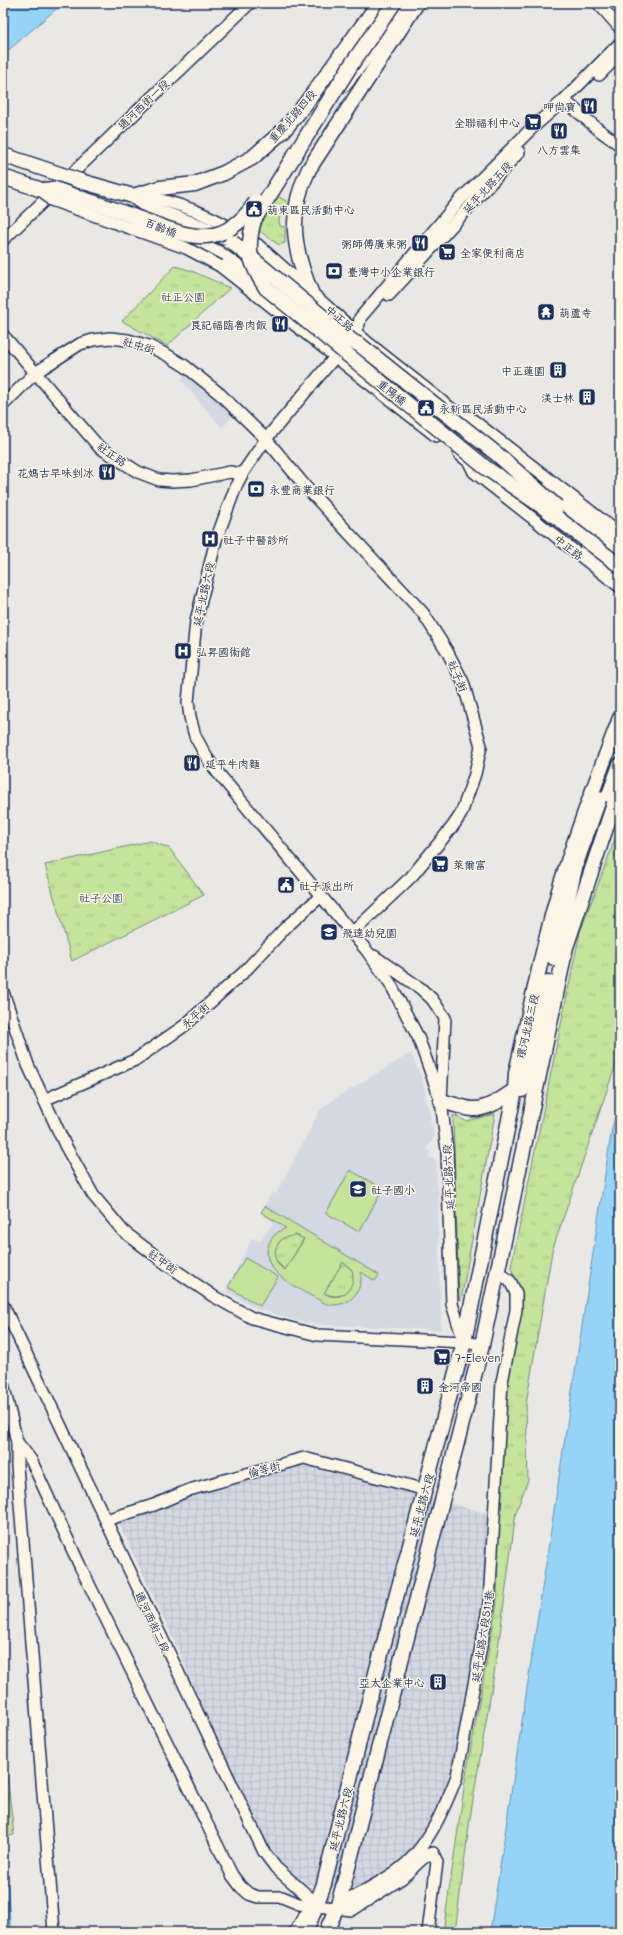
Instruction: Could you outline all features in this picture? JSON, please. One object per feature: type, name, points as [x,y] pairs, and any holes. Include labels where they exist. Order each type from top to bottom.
[{"type":"main road","name":"重慶北路四段","points":[[133,196],[160,188],[195,184],[224,173],[252,158],[284,130],[303,107],[379,3]]},
{"type":"main road","points":[[266,288],[255,271],[250,257],[249,237],[254,220],[351,65],[394,3]]},
{"type":"main road","name":"百齡橋","points":[[3,176],[42,190],[55,189],[182,235],[206,236],[223,232],[236,225],[247,215],[297,141],[410,3]]},
{"type":"main road","points":[[311,292],[298,257],[295,235],[294,214],[300,192],[309,169],[417,3]]},
{"type":"main road","points":[[3,155],[80,181],[133,196]]},
{"type":"main road","name":"重陽橋","points":[[133,196],[151,209],[201,227],[232,242],[355,332],[360,345],[498,455],[547,499],[620,556]]},
{"type":"main road","name":"重陽橋","points":[[182,235],[218,253],[266,288],[361,364],[366,371],[486,468],[543,507],[620,566]]},
{"type":"main road","points":[[355,332],[357,350],[382,374],[620,561]]},
{"type":"main road","points":[[361,364],[382,374]]},
{"type":"main road","points":[[458,414],[462,420],[486,438],[491,446],[620,548]]},
{"type":"main road","points":[[474,465],[493,475],[620,575]]},
{"type":"main road","name":"環河北路三段","points":[[464,1342],[516,1090],[518,1066],[541,961],[560,888],[580,824],[620,718]]},
{"type":"main road","points":[[482,1345],[474,1331],[473,1319],[523,1087],[576,864],[620,740]]},
{"type":"main road","points":[[579,906],[579,883],[586,857],[620,765]]},
{"type":"main road","name":"環河北路三段","points":[[482,1345],[558,980],[579,906],[620,786]]},
{"type":"main road","points":[[441,1101],[471,1109],[480,1108],[489,1106],[516,1090]]},
{"type":"main road","name":"延平北路六段","points":[[306,1932],[324,1884],[376,1673],[426,1490],[464,1342]]},
{"type":"main road","name":"延平北路六段","points":[[326,1932],[337,1907],[482,1345]]},
{"type":"street","name":"通河西街一段","points":[[3,240],[250,3]]},
{"type":"street","points":[[598,3],[620,28]]},
{"type":"street","points":[[620,43],[567,102],[599,130],[620,145]]},
{"type":"street","name":"延平北路五段","points":[[335,357],[355,332],[518,153],[567,102],[620,54]]},
{"type":"street","name":"百齡橋","points":[[42,190],[51,200],[186,248],[220,266]]},
{"type":"street","name":"中正路","points":[[133,196],[158,199],[184,206],[241,233],[258,245],[355,332],[458,414],[465,414],[620,534]]},
{"type":"street","name":"中正路","points":[[220,266],[474,465],[474,472],[620,587]]},
{"type":"street","points":[[304,332],[325,305]]},
{"type":"street","name":"社正路","points":[[3,335],[99,447],[138,472],[159,480],[172,481],[191,480],[230,472],[242,474]]},
{"type":"street","name":"社中街","points":[[3,405],[35,373],[80,344],[93,340],[110,338],[128,340],[149,346],[185,366],[220,394],[266,439]]},
{"type":"street","name":"延平北路六段","points":[[335,357],[266,439],[242,474],[236,486],[216,540],[196,621],[188,690],[190,717],[195,736],[215,768],[367,951],[390,983],[417,1034],[441,1101]]},
{"type":"street","points":[[382,393],[402,369]]},
{"type":"street","name":"社子街","points":[[266,439],[305,486],[398,585],[431,625],[463,682],[481,746],[475,774],[461,814],[453,826],[411,877],[352,933]]},
{"type":"street","name":"永平街","points":[[44,1100],[135,1060],[184,1026],[244,972],[281,932],[321,896]]},
{"type":"street","name":"延平北路六段","points":[[367,951],[420,988],[432,999],[445,1018],[441,1101],[447,1150],[452,1304],[464,1342]]},
{"type":"street","name":"社中街","points":[[3,992],[28,1065],[65,1145],[93,1195],[123,1231],[165,1263],[213,1296],[252,1318],[317,1335],[464,1342],[482,1345]]},
{"type":"street","name":"延平北路六段511巷","points":[[337,1907],[354,1896],[375,1886],[399,1870],[419,1849],[446,1803],[457,1776],[489,1603],[502,1382],[516,1310],[516,1293],[510,1281],[497,1271]]},
{"type":"street","name":"通河西街二段","points":[[3,1305],[264,1852],[281,1873],[317,1904]]},
{"type":"street","points":[[3,1384],[17,1442],[17,1466],[54,1932]]},
{"type":"street","points":[[17,1442],[31,1460],[84,1574],[232,1875],[245,1890],[258,1897],[282,1897],[299,1904],[317,1904],[352,1910],[402,1878],[425,1857],[433,1853],[437,1862],[428,1932]]},
{"type":"street","name":"倫等街","points":[[106,1520],[154,1505],[189,1490],[304,1458],[426,1490]]},
{"type":"street","points":[[295,1932],[304,1916],[317,1904]]},
{"type":"shaded area","points":[[187,370],[236,413],[222,428],[181,380]]},
{"type":"shaded area","name":"社子國小","points":[[411,1053],[422,1079],[434,1137],[427,1149],[430,1151],[428,1156],[436,1161],[437,1187],[439,1193],[438,1210],[441,1330],[306,1323],[257,1309],[226,1291],[252,1238],[260,1241],[273,1223],[272,1220],[260,1214],[272,1192],[276,1194],[320,1110],[334,1099]]},
{"type":"shaded area","points":[[299,1465],[362,1481],[363,1478],[412,1492],[412,1494],[490,1514],[485,1595],[451,1776],[439,1803],[414,1848],[374,1882],[355,1889],[296,1883],[274,1861],[223,1755],[178,1649],[117,1519]]},
{"type":"green space","points":[[277,196],[288,202],[286,211],[281,211],[279,221],[280,226],[285,227],[285,243],[279,245],[258,230]]},
{"type":"green space","name":"社正公園","points":[[175,266],[192,271],[230,288],[167,346],[122,321]]},
{"type":"green space","points":[[620,826],[620,1052],[552,1251],[526,1404],[528,1480],[516,1512],[497,1656],[470,1818],[455,1932],[443,1932],[465,1781],[497,1603],[498,1408],[519,1290],[511,1267],[580,932]]},
{"type":"green space","name":"社子公園","points":[[150,841],[169,848],[204,895],[72,961],[45,865]]},
{"type":"green space","points":[[495,1114],[461,1300],[459,1300],[453,1115],[466,1121]]},
{"type":"green space","points":[[350,1170],[383,1189],[359,1232],[326,1213]]},
{"type":"green space","points":[[265,1206],[379,1275],[375,1281],[361,1272],[359,1287],[352,1298],[341,1304],[326,1304],[286,1281],[271,1266],[267,1257],[269,1243],[275,1235],[286,1228],[261,1212]],"holes":[[[296,1235],[304,1239],[285,1270],[278,1263],[275,1251],[279,1242],[283,1238]],[[343,1262],[352,1270],[352,1283],[350,1288],[342,1295],[336,1297],[330,1296],[324,1293]]]},
{"type":"green space","points":[[292,1235],[304,1238],[285,1270],[276,1261],[275,1252],[278,1244],[283,1238]]},
{"type":"green space","points":[[245,1258],[278,1277],[260,1306],[228,1287]]},
{"type":"green space","points":[[343,1262],[352,1270],[353,1283],[350,1288],[342,1295],[336,1296],[324,1293]]},
{"type":"green space","points":[[3,1628],[7,1703],[3,1691]]},
{"type":"green space","points":[[3,1740],[14,1835],[3,1838]]},
{"type":"water","points":[[3,3],[63,3],[3,55]]},
{"type":"water","points":[[620,1102],[620,1932],[490,1932],[612,1128]]},
{"type":"water","points":[[3,1838],[11,1932],[3,1932]]},
{"type":"place","name":"呷尚寶","points":[[589,106]]},
{"type":"place","name":"全聯福利中心","points":[[533,122]]},
{"type":"place","name":"八方雲集","points":[[559,131]]},
{"type":"place","name":"葫東區民活動中心","points":[[254,209]]},
{"type":"place","name":"粥師傅廣東粥","points":[[420,243]]},
{"type":"place","name":"全家便利商店","points":[[447,252]]},
{"type":"place","name":"臺灣中小企業銀行","points":[[334,271]]},
{"type":"place","name":"葫蘆寺","points":[[546,312]]},
{"type":"place","name":"良記福臨魯肉飯","points":[[280,324]]},
{"type":"place","name":"中正蓮園","points":[[558,370]]},
{"type":"place","name":"渼士林","points":[[587,397]]},
{"type":"place","name":"永新區民活動中心","points":[[426,408]]},
{"type":"place","name":"花媽古早味剉冰","points":[[107,472]]},
{"type":"place","name":"永豐商業銀行","points":[[256,489]]},
{"type":"place","name":"社子中醫診所","points":[[210,539]]},
{"type":"place","name":"弘昇國術館","points":[[183,651]]},
{"type":"place","name":"延平牛肉麵","points":[[192,763]]},
{"type":"place","name":"萊爾富","points":[[440,864]]},
{"type":"place","name":"社子派出所","points":[[286,885]]},
{"type":"place","name":"飛達幼兒園","points":[[329,932]]},
{"type":"place","name":"社子國小","points":[[358,1189]]},
{"type":"place","name":"7-Eleven","points":[[442,1357]]},
{"type":"place","name":"金河帝國","points":[[425,1386]]},
{"type":"place","name":"亞太企業中心","points":[[438,1682]]}]
